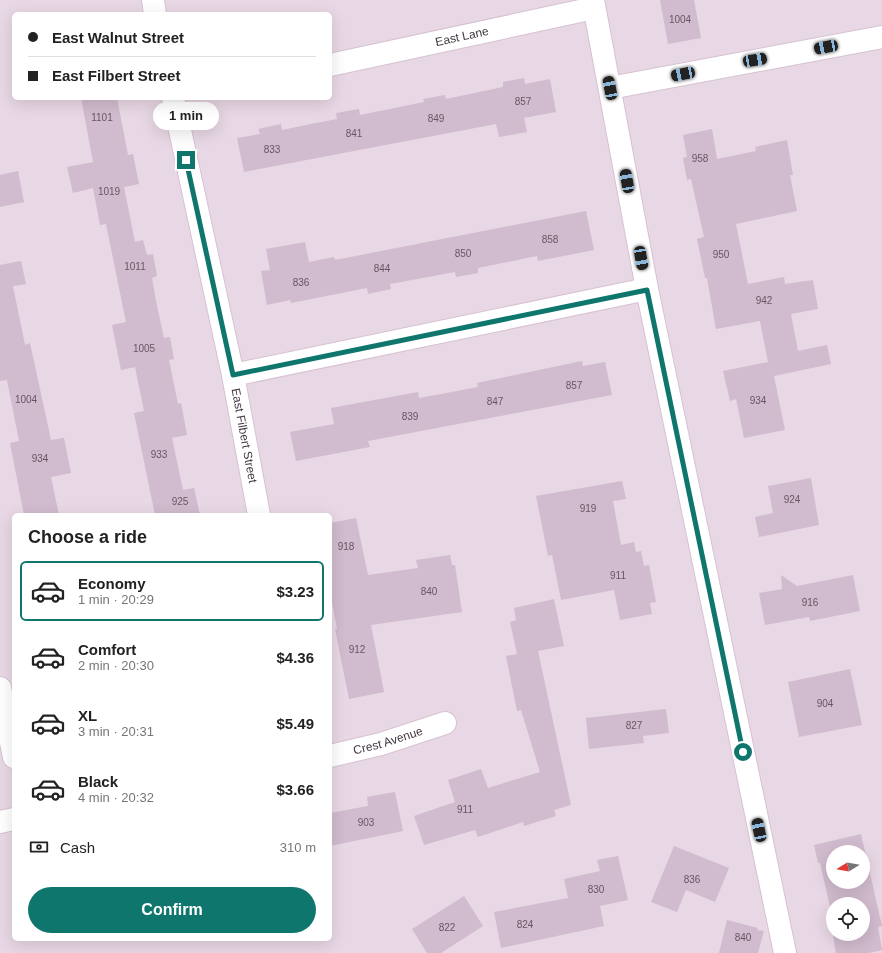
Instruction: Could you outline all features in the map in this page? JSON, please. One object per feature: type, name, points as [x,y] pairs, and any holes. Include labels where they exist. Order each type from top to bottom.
[{"type":"street","points":[[152,0],[155,12]]},
{"type":"street","points":[[594,4],[647,290],[785,953]]},
{"type":"street","name":"East Lane","points":[[332,65],[594,4]]},
{"type":"street","points":[[610,88],[882,37]]},
{"type":"street","name":"East Filbert Street","points":[[175,100],[233,375],[259,513]]},
{"type":"street","points":[[233,375],[647,290]]},
{"type":"street","points":[[0,688],[12,747]]},
{"type":"street","name":"Crest Avenue","points":[[332,756],[381,744],[445,723]]},
{"type":"street","points":[[0,822],[12,819]]},
{"type":"shaded area","points":[[0,0],[882,0],[882,953],[0,953]]},
{"type":"building","points":[[660,0],[694,0],[701,38],[668,44]]},
{"type":"building","points":[[524,78],[525,84],[550,79],[556,112],[524,118],[527,132],[499,137],[496,124],[244,172],[237,138],[260,134],[258,129],[281,124],[282,130],[337,119],[336,113],[359,109],[360,115],[424,102],[423,99],[445,95],[446,99],[503,87],[503,82]]},
{"type":"building","points":[[81,100],[117,100],[128,155],[133,154],[139,184],[124,187],[135,242],[143,240],[147,255],[153,254],[157,276],[152,278],[156,301],[164,338],[170,337],[174,359],[169,360],[178,404],[181,403],[187,435],[172,438],[183,490],[194,488],[200,513],[155,513],[134,413],[144,411],[135,367],[121,370],[112,325],[126,322],[106,224],[100,225],[93,188],[73,193],[67,167],[93,162]]},
{"type":"building","points":[[712,129],[717,159],[756,151],[755,147],[787,140],[793,175],[790,175],[797,211],[736,224],[748,284],[784,277],[785,284],[813,280],[818,309],[791,314],[798,351],[827,345],[831,364],[774,376],[785,430],[744,438],[736,399],[730,401],[723,371],[768,362],[760,321],[716,329],[707,278],[705,278],[697,239],[704,237],[691,179],[687,180],[683,158],[687,157],[683,135]]},
{"type":"building","points":[[18,171],[24,202],[0,207],[0,175]]},
{"type":"building","points":[[586,211],[594,250],[538,261],[537,256],[478,268],[478,273],[456,277],[455,272],[390,284],[391,289],[368,294],[367,288],[291,303],[290,300],[267,305],[261,271],[270,270],[266,249],[305,242],[309,262],[334,257],[335,260]]},
{"type":"building","points":[[21,261],[26,284],[13,286],[25,345],[30,343],[51,440],[64,438],[71,473],[51,477],[59,513],[24,513],[10,443],[19,441],[7,380],[0,381],[0,265]]},
{"type":"building","points":[[582,361],[583,366],[605,362],[612,395],[368,441],[370,447],[296,461],[290,432],[334,424],[331,408],[418,392],[419,398],[441,394],[478,387],[477,383]]},
{"type":"building","points":[[811,478],[819,525],[759,537],[755,517],[773,513],[768,486]]},
{"type":"building","points":[[622,481],[626,499],[613,501],[621,545],[634,542],[636,552],[641,551],[644,566],[649,565],[656,602],[650,603],[652,614],[620,620],[614,590],[561,600],[552,555],[548,556],[536,496]]},
{"type":"building","points":[[356,518],[368,575],[418,568],[416,560],[450,555],[452,565],[455,565],[462,612],[371,625],[384,692],[349,699],[335,629],[337,629],[332,602],[332,523]]},
{"type":"building","points":[[781,575],[797,586],[853,575],[860,611],[810,621],[809,617],[765,625],[759,593],[782,589]]},
{"type":"building","points":[[554,599],[564,646],[538,651],[571,805],[554,810],[556,816],[524,826],[523,822],[478,837],[475,830],[424,845],[414,816],[455,802],[448,780],[481,769],[488,788],[540,772],[521,710],[517,711],[506,656],[517,654],[510,622],[516,620],[514,608]]},
{"type":"building","points":[[850,669],[862,725],[799,737],[788,682]]},
{"type":"building","points":[[666,709],[669,733],[643,736],[644,743],[589,749],[586,718]]},
{"type":"building","points":[[395,792],[403,831],[332,846],[332,813],[368,806],[367,797]]},
{"type":"building","points":[[861,834],[864,845],[826,845],[826,889],[870,889],[870,873],[882,926],[878,927],[882,950],[869,953],[836,953],[834,941],[870,941],[870,897],[828,897],[820,863],[818,863],[814,845]]},
{"type":"building","points":[[674,846],[729,868],[715,902],[686,890],[677,912],[651,902]]},
{"type":"building","points":[[618,856],[628,900],[600,906],[604,926],[501,948],[494,912],[568,898],[564,879],[600,871],[597,860]]},
{"type":"building","points":[[464,896],[483,926],[441,953],[427,953],[412,929]]},
{"type":"building","points":[[727,920],[764,931],[758,953],[719,953]]},
{"type":"route","points":[[186,160],[233,375],[647,290],[743,752]]}]
